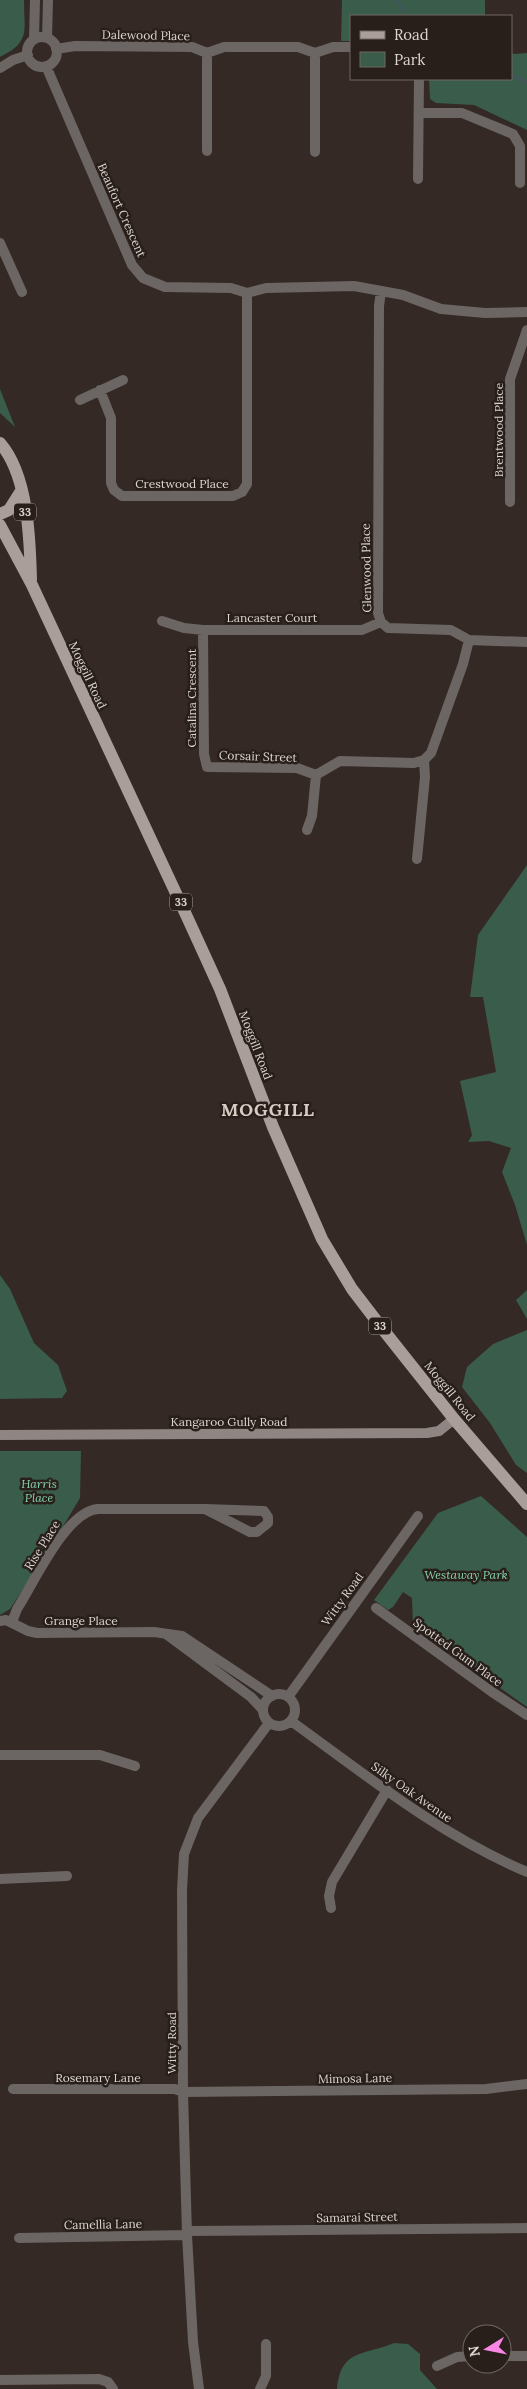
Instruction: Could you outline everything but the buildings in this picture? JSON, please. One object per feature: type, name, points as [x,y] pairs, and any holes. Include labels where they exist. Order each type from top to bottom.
[{"type":"main road","name":"Moggill Road","points":[[0,444],[7,451],[21,491],[30,540],[32,585]]},
{"type":"main road","points":[[0,514],[9,510],[21,491]]},
{"type":"main road","name":"Moggill Road","points":[[0,524],[32,585],[220,989],[273,1128],[322,1239],[352,1289],[454,1419],[527,1504]]},
{"type":"main road","name":"Kangaroo Gully Road","points":[[0,1435],[426,1433],[439,1431],[454,1419]]},
{"type":"street","points":[[35,0],[34,39],[28,48],[28,55],[34,64],[46,66],[54,59],[56,48],[47,38],[48,0]]},
{"type":"street","points":[[34,39],[47,38]]},
{"type":"street","name":"Dalewood Place","points":[[56,48],[74,46],[192,47],[207,53],[224,47],[298,47],[315,53],[333,47],[350,47]]},
{"type":"street","points":[[207,53],[207,151]]},
{"type":"street","points":[[315,53],[315,152]]},
{"type":"street","points":[[0,68],[28,55]]},
{"type":"street","name":"Beaufort Crescent","points":[[46,66],[136,271],[149,282],[165,287],[231,288],[247,293],[266,288],[354,286],[403,295],[441,309],[485,313],[527,312]]},
{"type":"street","points":[[418,179],[419,80]]},
{"type":"street","points":[[419,113],[462,113],[513,134],[520,146],[520,183]]},
{"type":"street","points":[[0,243],[22,292]]},
{"type":"street","name":"Glenwood Place","points":[[382,291],[379,316],[378,613],[381,622],[388,628],[451,630],[469,640]]},
{"type":"street","name":"Crestwood Place","points":[[100,390],[111,418],[111,483],[114,490],[122,496],[233,496],[242,492],[247,484],[247,293]]},
{"type":"street","name":"Brentwood Place","points":[[510,502],[510,379],[527,330]]},
{"type":"street","points":[[80,400],[123,380]]},
{"type":"street","name":"Lancaster Court","points":[[162,622],[184,628],[204,630],[362,630],[381,622]]},
{"type":"street","name":"Catalina Crescent","points":[[204,630],[204,754],[207,767]]},
{"type":"street","points":[[307,830],[312,816],[316,774],[340,761],[414,763],[424,760],[431,753],[463,664],[469,640],[527,642]]},
{"type":"street","points":[[418,859],[425,777],[424,760]]},
{"type":"street","name":"Corsair Street","points":[[207,767],[297,768],[316,774]]},
{"type":"street","name":"Rise Place","points":[[12,1622],[17,1609],[67,1526],[84,1512],[98,1509],[204,1509],[264,1511],[268,1517],[268,1523],[257,1532],[250,1532],[204,1509]]},
{"type":"street","name":"Witty Road","points":[[288,1697],[299,1679],[418,1516]]},
{"type":"street","name":"Spotted Gum Place","points":[[376,1608],[527,1715]]},
{"type":"street","name":"Grange Place","points":[[0,1621],[12,1622],[28,1631],[37,1633],[165,1634],[182,1636],[192,1640],[272,1696]]},
{"type":"street","points":[[165,1634],[251,1697],[263,1710],[269,1723],[283,1726],[291,1720],[294,1706],[288,1697],[280,1694],[272,1696],[265,1702],[263,1710]]},
{"type":"street","name":"Silky Oak Avenue","points":[[291,1720],[440,1828],[494,1858],[527,1872]]},
{"type":"street","name":"Witty Road","points":[[199,2389],[194,2350],[187,2233],[183,2092],[182,1890],[184,1854],[198,1818],[269,1723]]},
{"type":"street","points":[[0,1755],[100,1755],[135,1766]]},
{"type":"street","points":[[331,1908],[329,1896],[332,1882],[387,1790]]},
{"type":"street","points":[[0,1878],[67,1876]]},
{"type":"street","name":"Mimosa Lane","points":[[183,2092],[486,2089],[527,2084]]},
{"type":"street","name":"Rosemary Lane","points":[[13,2089],[175,2089],[183,2092]]},
{"type":"street","name":"Samarai Street","points":[[187,2233],[527,2228]]},
{"type":"street","name":"Camellia Lane","points":[[19,2238],[187,2233]]},
{"type":"street","points":[[260,2389],[266,2376],[266,2344]]},
{"type":"street","points":[[512,2356],[527,2356]]},
{"type":"street","points":[[437,2366],[462,2357]]},
{"type":"street","points":[[5,2383],[99,2379],[108,2382],[113,2389]]},
{"type":"green space","points":[[0,0],[24,0],[25,28],[21,41],[17,46],[0,57]]},
{"type":"green space","points":[[342,0],[485,0],[485,15],[350,15],[350,41],[341,41]]},
{"type":"green space","points":[[512,53],[527,53],[527,130],[474,105],[436,103],[430,99],[429,80],[512,80]]},
{"type":"green space","points":[[0,389],[15,427],[0,413]]},
{"type":"green space","points":[[527,865],[527,1245],[515,1205],[502,1172],[511,1148],[489,1141],[468,1142],[472,1135],[460,1081],[496,1072],[483,997],[470,997],[478,935]]},
{"type":"green space","points":[[0,1275],[10,1289],[34,1343],[58,1365],[67,1391],[62,1398],[0,1399]]},
{"type":"green space","points":[[527,1290],[527,1319],[516,1300]]},
{"type":"green space","points":[[527,1330],[527,1473],[516,1465],[490,1423],[462,1387],[467,1367],[493,1344]]},
{"type":"green space","name":"Harris Place","points":[[0,1451],[81,1451],[80,1498],[49,1550],[10,1609],[0,1615]]},
{"type":"green space","name":"Westaway Park","points":[[481,1496],[527,1537],[527,1707],[413,1626],[412,1598],[403,1592],[393,1607],[388,1610],[374,1600],[438,1513]]},
{"type":"green space","points":[[394,2343],[408,2344],[420,2354],[420,2370],[437,2389],[337,2389],[339,2376],[348,2360]]},
{"type":"waterway","points":[[396,0],[406,15]]},
{"type":"waterway","points":[[512,75],[527,82]]},
{"type":"district","name":"MOGGILL","points":[[268,1109]]}]
